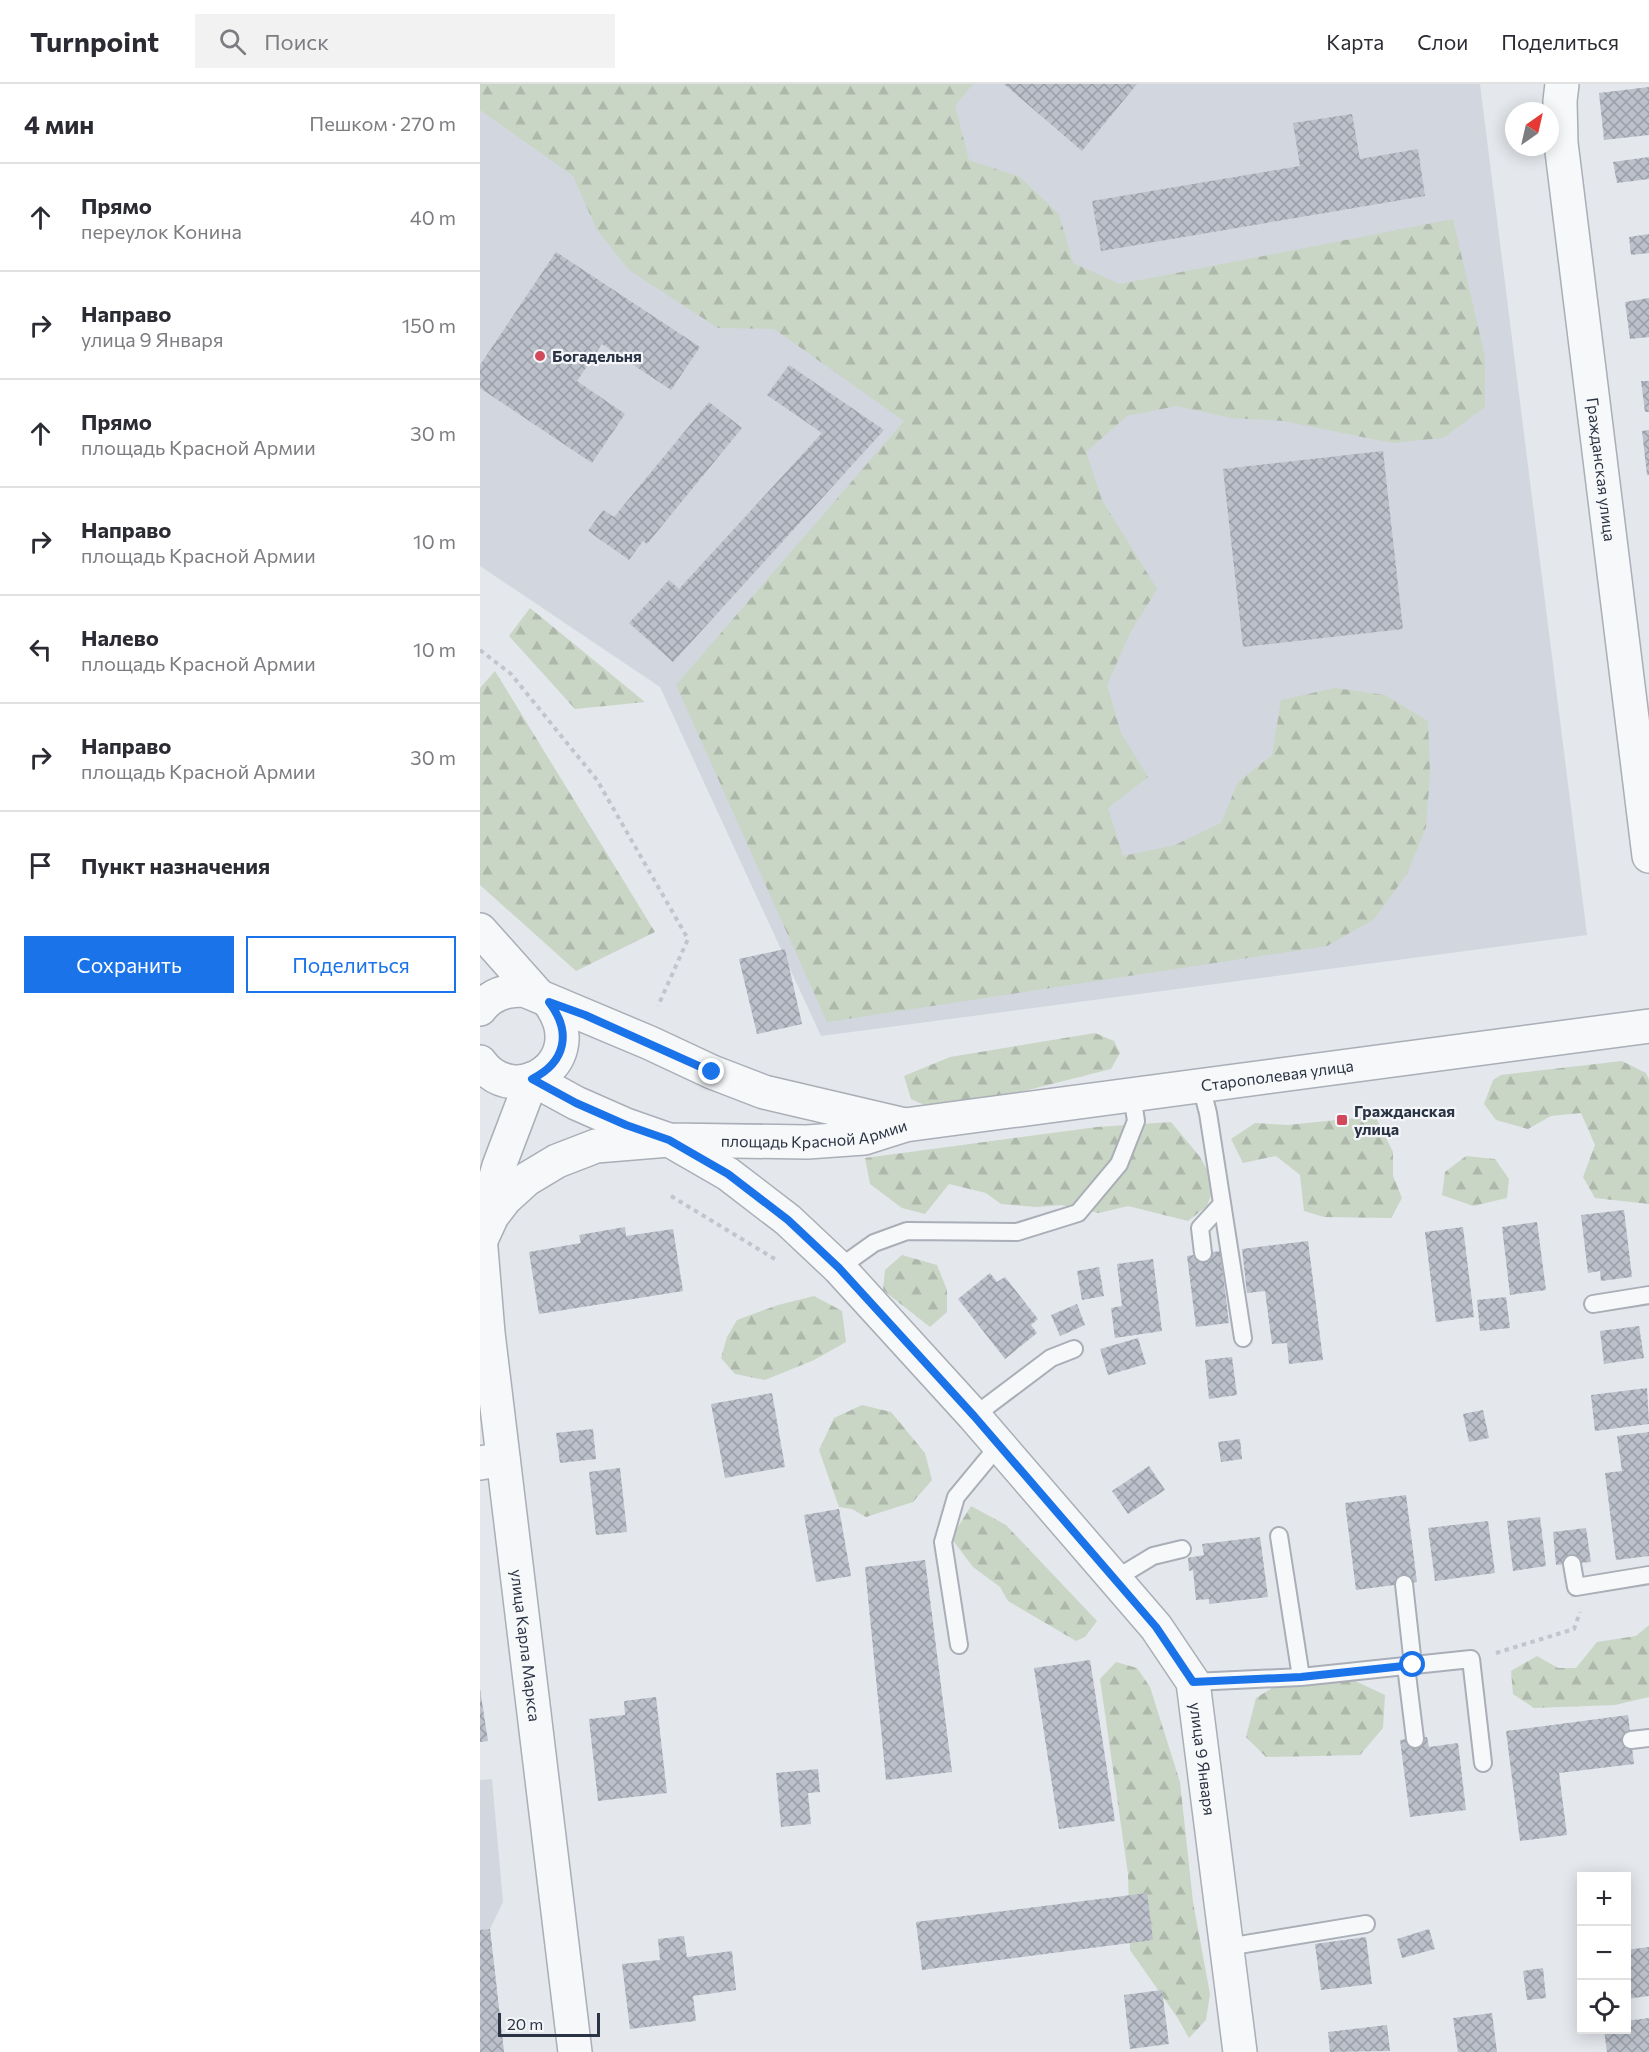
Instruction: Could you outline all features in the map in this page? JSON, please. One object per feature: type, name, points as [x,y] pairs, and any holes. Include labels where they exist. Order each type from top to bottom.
[{"type":"street","name":"Гражданская улица","points":[[1562,84],[1561,142],[1649,856]]},
{"type":"street","points":[[480,930],[558,1013],[563,1039],[561,1052],[554,1064],[544,1073],[532,1079],[499,1166],[480,1238]]},
{"type":"street","name":"площадь Красной Армии","points":[[480,1009],[496,995],[510,990],[524,990],[712,1072],[764,1092],[905,1125]]},
{"type":"street","name":"Старополевая улица","points":[[905,1125],[1649,1026]]},
{"type":"street","name":"площадь Красной Армии","points":[[480,1062],[494,1075],[506,1080],[520,1082],[532,1079],[576,1103],[626,1125],[669,1140]]},
{"type":"street","name":"площадь Красной Армии","points":[[480,1238],[505,1199],[527,1179],[557,1161],[596,1146],[669,1140],[807,1142],[864,1138],[905,1125]]},
{"type":"street","name":"улица 9 Января","points":[[669,1140],[728,1174],[788,1220],[839,1268],[999,1444],[1115,1579],[1156,1627],[1193,1682],[1240,2052]]},
{"type":"street","name":"улица Карла Маркса","points":[[480,1238],[488,1333],[492,1461],[575,2052]]},
{"type":"lane","points":[[1201,1086],[1208,1113],[1244,1338]]},
{"type":"lane","points":[[839,1268],[874,1243],[907,1231],[1017,1232],[1078,1213],[1119,1164],[1136,1121],[1132,1095]]},
{"type":"lane","points":[[1203,1253],[1200,1228],[1222,1204]]},
{"type":"lane","points":[[1593,1304],[1649,1296]]},
{"type":"lane","points":[[974,1416],[1051,1358],[1074,1349]]},
{"type":"lane","points":[[959,1645],[943,1542],[956,1497],[999,1444]]},
{"type":"lane","points":[[1280,1536],[1301,1677]]},
{"type":"lane","points":[[1115,1579],[1153,1556],[1182,1549]]},
{"type":"lane","points":[[1572,1564],[1576,1587],[1649,1575]]},
{"type":"lane","points":[[1404,1584],[1415,1738]]},
{"type":"lane","points":[[1193,1682],[1301,1677],[1471,1659],[1483,1763]]},
{"type":"lane","points":[[1631,1740],[1649,1738]]},
{"type":"lane","points":[[1227,1947],[1366,1924]]},
{"type":"path","points":[[480,650],[511,674],[597,780],[688,939],[658,1006]]},
{"type":"path","points":[[671,1196],[787,1266]]},
{"type":"path","points":[[1471,1659],[1574,1629],[1581,1611],[1576,1587]]},
{"type":"shaded area","points":[[480,84],[1480,84],[1587,935],[821,1036],[660,687],[480,566]]},
{"type":"shaded area","points":[[492,1779],[503,1902],[490,1929],[504,2052],[480,2052],[480,1780]]},
{"type":"green space","points":[[480,84],[973,84],[955,106],[969,160],[1020,177],[1059,214],[1073,263],[1120,284],[1453,219],[1485,357],[1485,407],[1443,438],[1392,443],[1283,421],[1231,418],[1177,406],[1127,416],[1086,452],[1102,500],[1157,589],[1130,633],[1107,685],[1121,733],[1148,777],[1108,808],[1123,856],[1175,845],[1221,823],[1238,782],[1272,755],[1281,700],[1335,688],[1385,695],[1428,721],[1430,774],[1426,827],[1407,874],[1374,919],[1327,946],[827,1022],[676,685],[904,421],[774,329],[718,328],[629,270],[597,230],[573,176],[480,110]]},
{"type":"green space","points":[[530,608],[645,702],[575,709],[509,636]]},
{"type":"green space","points":[[495,671],[655,932],[576,971],[480,885],[480,688]]},
{"type":"green space","points":[[1095,1033],[1114,1041],[1120,1053],[1111,1069],[981,1102],[929,1107],[911,1099],[904,1076],[950,1057]]},
{"type":"green space","points":[[1622,1061],[1646,1073],[1649,1080],[1649,1204],[1595,1198],[1583,1177],[1595,1145],[1581,1113],[1551,1116],[1528,1129],[1496,1120],[1484,1104],[1493,1080],[1501,1075]]},
{"type":"green space","points":[[1375,1116],[1393,1152],[1393,1176],[1402,1198],[1391,1218],[1324,1217],[1304,1211],[1300,1175],[1276,1156],[1243,1163],[1231,1139],[1255,1123],[1288,1125]]},
{"type":"green space","points":[[1171,1122],[1200,1157],[1215,1184],[1207,1206],[1188,1221],[1128,1206],[1099,1213],[1061,1205],[1037,1207],[1001,1204],[986,1193],[949,1184],[925,1214],[902,1208],[870,1184],[865,1158],[1097,1127]]},
{"type":"green space","points":[[1466,1156],[1495,1159],[1509,1179],[1507,1198],[1473,1206],[1442,1195],[1445,1172]]},
{"type":"green space","points":[[902,1255],[937,1265],[947,1290],[947,1312],[930,1327],[883,1290],[885,1270]]},
{"type":"green space","points":[[814,1296],[842,1311],[846,1342],[814,1360],[765,1380],[735,1374],[721,1358],[727,1337],[737,1320],[778,1305]]},
{"type":"green space","points":[[862,1405],[891,1412],[925,1453],[932,1480],[913,1502],[866,1517],[852,1509],[839,1507],[819,1450],[834,1418]]},
{"type":"green space","points":[[971,1506],[1006,1525],[1097,1621],[1085,1637],[1076,1641],[1008,1601],[1000,1587],[973,1567],[951,1538]]},
{"type":"green space","points":[[1649,1625],[1649,1697],[1615,1705],[1534,1708],[1513,1694],[1511,1671],[1537,1656],[1558,1668],[1576,1668],[1597,1642],[1636,1636]]},
{"type":"green space","points":[[1116,1662],[1137,1668],[1150,1687],[1180,1782],[1193,1902],[1210,1994],[1206,2020],[1189,2038],[1130,1950],[1128,1874],[1100,1679]]},
{"type":"green space","points":[[1353,1680],[1385,1695],[1383,1728],[1360,1755],[1266,1757],[1246,1737],[1256,1698],[1277,1685]]},
{"type":"building","points":[[1004,84],[1137,84],[1082,151]]},
{"type":"building","points":[[1649,87],[1649,135],[1604,140],[1599,93]]},
{"type":"building","points":[[1352,114],[1360,159],[1418,149],[1425,196],[1101,251],[1092,201],[1300,166],[1293,123]]},
{"type":"building","points":[[1649,157],[1649,179],[1617,183],[1613,162]]},
{"type":"building","points":[[1649,234],[1649,253],[1631,255],[1629,237]]},
{"type":"building","name":"Богадельня","points":[[556,252],[700,347],[671,390],[602,344],[577,381],[625,414],[592,463],[480,388],[480,365]]},
{"type":"building","points":[[1649,298],[1649,337],[1630,339],[1625,302]]},
{"type":"building","points":[[789,365],[884,430],[673,662],[629,623],[669,580],[679,589],[822,433],[767,395]]},
{"type":"building","points":[[1641,381],[1649,381],[1649,412],[1645,412]]},
{"type":"building","points":[[709,402],[742,428],[647,544],[643,541],[629,560],[588,531],[603,510],[614,517]]},
{"type":"building","points":[[1649,430],[1649,475],[1647,475],[1642,431]]},
{"type":"building","points":[[1383,451],[1403,629],[1243,647],[1223,469]]},
{"type":"building","points":[[785,949],[802,1024],[757,1034],[739,959]]},
{"type":"building","points":[[1624,1210],[1632,1277],[1601,1281],[1600,1271],[1588,1273],[1581,1215]]},
{"type":"building","points":[[1537,1222],[1546,1290],[1510,1295],[1502,1227]]},
{"type":"building","points":[[625,1227],[626,1236],[673,1229],[683,1291],[539,1314],[529,1252],[581,1243],[579,1235]]},
{"type":"building","points":[[1463,1227],[1474,1317],[1436,1322],[1425,1232]]},
{"type":"building","points":[[1308,1241],[1323,1360],[1289,1364],[1287,1343],[1272,1344],[1265,1291],[1247,1293],[1242,1249]]},
{"type":"building","points":[[1220,1251],[1229,1323],[1196,1327],[1187,1256]]},
{"type":"building","points":[[1153,1259],[1162,1331],[1115,1338],[1111,1308],[1122,1306],[1117,1264]]},
{"type":"building","points":[[1099,1267],[1104,1296],[1082,1300],[1077,1271]]},
{"type":"building","points":[[990,1273],[997,1282],[1005,1277],[1038,1319],[1031,1325],[1037,1333],[1005,1359],[958,1299]]},
{"type":"building","points":[[1506,1297],[1510,1328],[1480,1331],[1477,1300]]},
{"type":"building","points":[[1077,1304],[1085,1325],[1060,1336],[1051,1315]]},
{"type":"building","points":[[1639,1326],[1644,1358],[1604,1364],[1600,1331]]},
{"type":"building","points":[[1138,1338],[1146,1364],[1108,1375],[1100,1349]]},
{"type":"building","points":[[1232,1357],[1237,1395],[1209,1399],[1205,1360]]},
{"type":"building","points":[[1647,1388],[1649,1424],[1595,1431],[1591,1395]]},
{"type":"building","points":[[772,1393],[785,1467],[725,1478],[711,1404]]},
{"type":"building","points":[[1483,1410],[1489,1438],[1469,1442],[1463,1414]]},
{"type":"building","points":[[593,1429],[596,1459],[560,1463],[556,1433]]},
{"type":"building","points":[[1649,1432],[1649,1556],[1616,1560],[1605,1473],[1622,1471],[1617,1436]]},
{"type":"building","points":[[1240,1439],[1242,1459],[1221,1462],[1218,1442]]},
{"type":"building","points":[[1149,1466],[1165,1490],[1128,1514],[1112,1491]]},
{"type":"building","points":[[620,1468],[627,1532],[596,1535],[589,1472]]},
{"type":"building","points":[[1406,1495],[1417,1582],[1356,1590],[1345,1503]]},
{"type":"building","points":[[839,1509],[851,1576],[816,1582],[804,1515]]},
{"type":"building","points":[[1540,1517],[1546,1566],[1513,1571],[1507,1521]]},
{"type":"building","points":[[1488,1521],[1495,1573],[1435,1581],[1428,1528]]},
{"type":"building","points":[[1586,1528],[1591,1562],[1556,1565],[1553,1532]]},
{"type":"building","points":[[1260,1537],[1268,1597],[1209,1604],[1209,1599],[1196,1600],[1193,1570],[1189,1571],[1188,1558],[1204,1555],[1202,1544]]},
{"type":"building","points":[[925,1560],[952,1772],[886,1780],[865,1567]]},
{"type":"building","points":[[1090,1660],[1115,1821],[1059,1829],[1034,1668]]},
{"type":"building","points":[[480,1689],[488,1741],[480,1742]]},
{"type":"building","points":[[656,1697],[667,1793],[598,1801],[589,1719],[625,1715],[624,1701]]},
{"type":"building","points":[[1628,1715],[1634,1764],[1559,1773],[1567,1835],[1520,1841],[1506,1731]]},
{"type":"building","points":[[1427,1737],[1429,1747],[1458,1743],[1466,1810],[1410,1817],[1400,1740]]},
{"type":"building","points":[[818,1769],[820,1792],[808,1793],[811,1824],[781,1827],[776,1773]]},
{"type":"building","points":[[1147,1893],[1153,1940],[922,1970],[916,1922]]},
{"type":"building","points":[[490,1929],[504,2052],[480,2052],[480,1930]]},
{"type":"building","points":[[1429,1929],[1435,1949],[1402,1958],[1397,1939]]},
{"type":"building","points":[[684,1936],[687,1957],[732,1951],[736,1990],[693,1996],[696,2021],[630,2029],[622,1964],[660,1960],[658,1939]]},
{"type":"building","points":[[1366,1937],[1372,1984],[1321,1990],[1315,1944]]},
{"type":"building","points":[[1649,1947],[1649,1996],[1631,1998],[1631,1949]]},
{"type":"building","points":[[1543,1968],[1546,1998],[1527,2000],[1523,1971]]},
{"type":"building","points":[[1162,1990],[1169,2044],[1130,2049],[1124,1995]]},
{"type":"building","points":[[1492,2013],[1497,2052],[1458,2052],[1453,2018]]},
{"type":"building","points":[[1649,2018],[1649,2052],[1607,2052],[1605,2034],[1631,2034],[1631,2020]]},
{"type":"building","points":[[1387,2025],[1390,2051],[1330,2052],[1328,2032]]},
{"type":"place","name":"Богадельня","points":[[540,356]]},
{"type":"place","name":"Гражданская улица","points":[[1342,1120]]},
{"type":"route","points":[[712,1072],[585,1015],[549,1002],[558,1013],[562,1025],[561,1052],[554,1064],[544,1073],[532,1079],[576,1103],[626,1125],[669,1140],[728,1174],[788,1220],[839,1268],[974,1416],[1156,1627],[1193,1682],[1301,1677],[1413,1665]]}]
